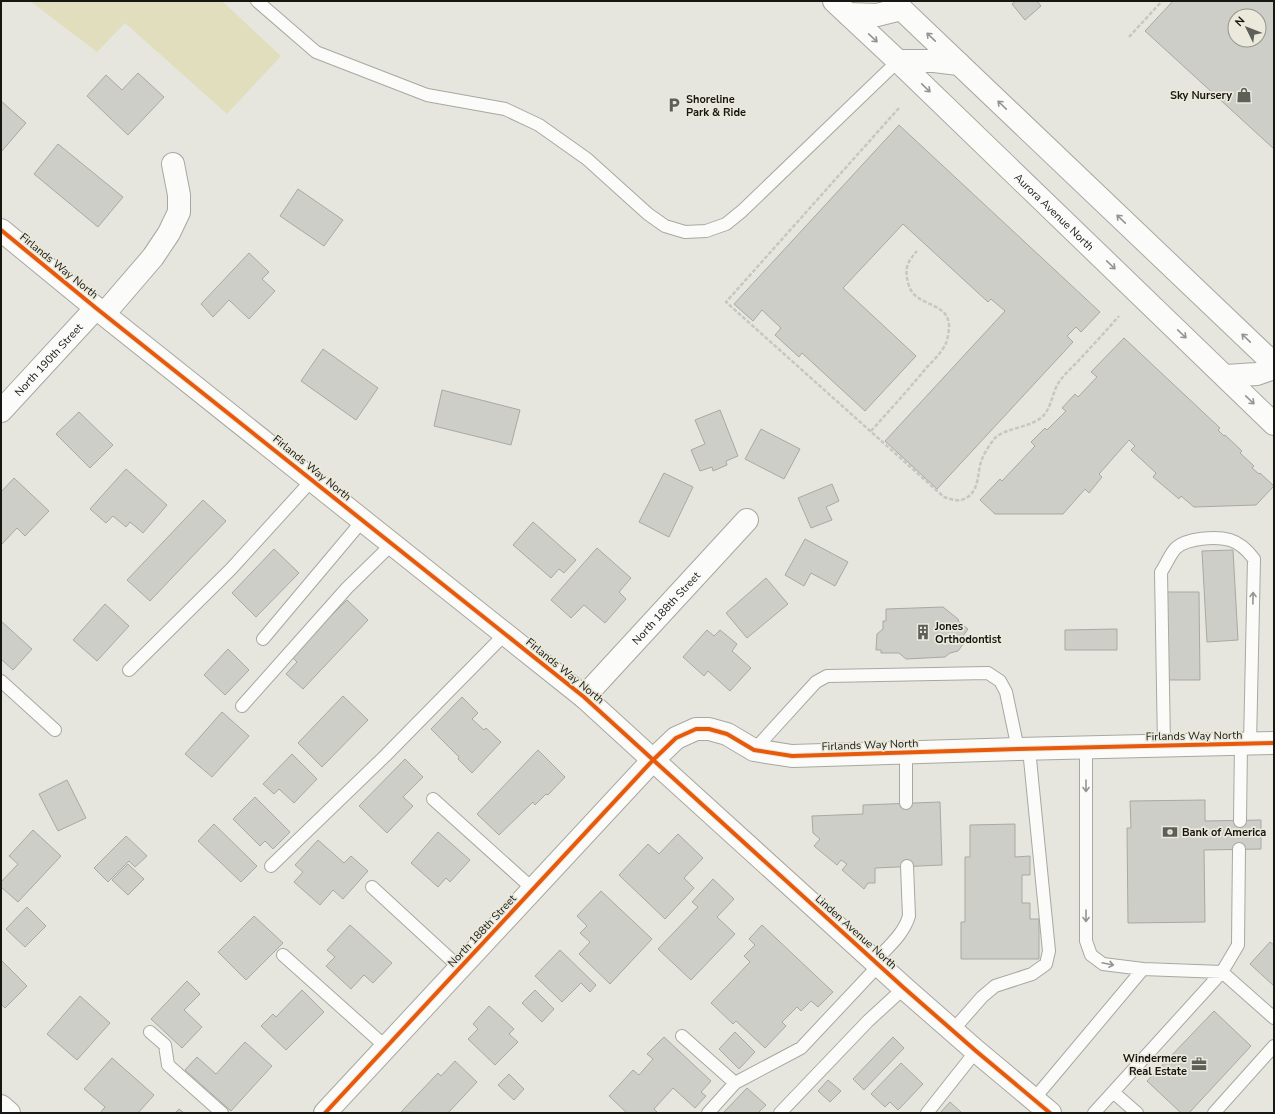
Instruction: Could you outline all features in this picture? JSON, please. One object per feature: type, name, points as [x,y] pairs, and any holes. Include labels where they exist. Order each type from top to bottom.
[{"type":"main road","points":[[841,8],[877,15],[897,5],[1274,364]]},
{"type":"main road","name":"Aurora Avenue North","points":[[841,8],[1226,376],[1274,424]]},
{"type":"main road","points":[[898,61],[934,61],[959,64]]},
{"type":"main road","name":"North 190th Street","points":[[1,412],[153,257],[169,233],[179,212],[179,195],[173,164]]},
{"type":"main road","name":"Firlands Way North","points":[[1,230],[100,311],[584,697],[653,760],[676,738],[696,729],[709,729],[728,734],[754,750],[792,756],[1274,743]]},
{"type":"main road","points":[[1226,376],[1257,374],[1274,368]]},
{"type":"main road","name":"North 188th Street","points":[[584,697],[747,520]]},
{"type":"main road","name":"North 188th Street","points":[[325,1113],[653,760]]},
{"type":"main road","name":"Linden Avenue North","points":[[653,760],[904,988],[976,1052],[1050,1113]]},
{"type":"main road","points":[[1,1106],[9,1113]]},
{"type":"lane","points":[[257,1],[316,52],[427,95],[504,109],[539,125],[586,159],[648,214],[665,226],[685,232],[706,231],[726,224],[742,211],[898,61]]},
{"type":"lane","points":[[129,670],[231,569],[312,480]]},
{"type":"lane","points":[[263,639],[363,520]]},
{"type":"lane","points":[[1164,745],[1161,572],[1175,549],[1186,542],[1210,538],[1230,540],[1248,552],[1254,560],[1252,637],[1240,821]]},
{"type":"lane","points":[[242,706],[347,588],[392,544]]},
{"type":"lane","points":[[271,866],[386,756],[505,634]]},
{"type":"lane","points":[[754,750],[816,682],[827,676],[988,673],[1000,681],[1006,692],[1023,749],[1049,951],[1046,964],[1032,974],[995,986],[982,997],[953,1030]]},
{"type":"lane","points":[[1,681],[55,730]]},
{"type":"lane","points":[[1086,747],[1086,941],[1091,955],[1103,964],[1143,969],[1222,972],[1274,1018]]},
{"type":"lane","points":[[906,752],[906,803]]},
{"type":"lane","points":[[433,799],[533,889]]},
{"type":"lane","points":[[1094,1113],[1222,972],[1238,945],[1239,849]]},
{"type":"lane","points":[[708,1113],[735,1083],[801,1048],[877,963],[907,924],[909,916],[907,866]]},
{"type":"lane","points":[[372,887],[460,968]]},
{"type":"lane","points":[[283,955],[386,1047]]},
{"type":"lane","points":[[1034,1099],[1143,969]]},
{"type":"lane","points":[[780,1113],[868,1021],[904,988]]},
{"type":"lane","points":[[150,1032],[165,1045],[168,1065],[222,1113]]},
{"type":"lane","points":[[682,1036],[735,1083]]},
{"type":"lane","points":[[1214,1113],[1274,1046]]},
{"type":"lane","points":[[927,1113],[976,1052]]},
{"type":"lane","points":[[1113,1092],[1137,1113]]},
{"type":"path","points":[[1129,37],[1162,1]]},
{"type":"path","points":[[900,108],[726,302],[944,496],[954,501],[964,500],[971,495],[976,486],[981,460],[988,447],[996,438],[1003,433],[1023,427],[1043,417],[1048,409],[1058,383],[1119,316]]},
{"type":"path","points":[[870,431],[920,376],[946,344],[949,324],[946,316],[940,308],[920,299],[912,292],[908,283],[906,271],[908,261],[917,251]]},
{"type":"shaded area","points":[[30,1],[222,1],[281,56],[227,114],[125,23],[97,52]]},
{"type":"building","points":[[1016,1],[1037,1],[1041,6],[1025,20],[1012,4]]},
{"type":"building","name":"Sky Nursery","points":[[1173,1],[1274,1],[1274,149],[1145,31]]},
{"type":"building","points":[[138,73],[164,97],[128,135],[87,96],[106,75],[122,90]]},
{"type":"building","points":[[1,101],[26,123],[1,152]]},
{"type":"building","points":[[899,125],[1100,312],[1081,332],[1076,327],[1067,336],[1073,342],[937,489],[885,441],[1005,311],[991,299],[988,302],[903,224],[843,288],[916,356],[865,411],[802,353],[799,357],[775,335],[781,328],[762,310],[753,321],[734,304]]},
{"type":"building","points":[[58,144],[123,197],[98,227],[34,174]]},
{"type":"building","points":[[298,189],[343,220],[324,246],[280,216]]},
{"type":"building","points":[[249,253],[269,272],[262,279],[275,291],[249,319],[229,300],[213,317],[201,304]]},
{"type":"building","points":[[1124,338],[1220,428],[1218,430],[1242,451],[1240,453],[1254,466],[1252,468],[1274,486],[1256,505],[1194,507],[1181,496],[1179,499],[1153,477],[1156,473],[1131,450],[1135,446],[1129,440],[1099,474],[1102,477],[1089,493],[1085,489],[1063,514],[995,514],[980,500],[1000,479],[1002,481],[1035,446],[1031,442],[1045,428],[1047,430],[1066,411],[1062,408],[1075,394],[1078,397],[1097,377],[1091,372]]},
{"type":"building","points":[[323,349],[378,388],[356,420],[301,381]]},
{"type":"building","points":[[442,390],[520,410],[511,445],[434,426]]},
{"type":"building","points":[[720,410],[738,456],[726,461],[727,465],[713,471],[712,467],[700,471],[691,450],[705,444],[695,420]]},
{"type":"building","points":[[79,412],[113,445],[90,468],[56,434]]},
{"type":"building","points":[[761,429],[800,449],[784,479],[745,459]]},
{"type":"building","points":[[126,469],[167,505],[143,533],[130,522],[126,527],[113,516],[106,523],[90,509]]},
{"type":"building","points":[[664,473],[693,487],[669,537],[639,522]]},
{"type":"building","points":[[14,478],[49,511],[25,536],[17,528],[1,545],[1,492]]},
{"type":"building","points":[[832,484],[839,501],[826,507],[832,520],[811,528],[798,498]]},
{"type":"building","points":[[203,500],[226,521],[150,601],[127,580]]},
{"type":"building","points":[[533,522],[576,560],[564,573],[559,569],[551,578],[513,545]]},
{"type":"building","points":[[805,539],[848,562],[835,586],[811,573],[804,586],[785,575]]},
{"type":"building","points":[[597,548],[631,578],[619,592],[626,599],[605,623],[584,605],[571,618],[551,600]]},
{"type":"building","points":[[274,549],[299,573],[256,617],[232,593]]},
{"type":"building","points":[[1233,550],[1238,640],[1207,642],[1202,551]]},
{"type":"building","points":[[766,578],[788,604],[747,638],[726,613]]},
{"type":"building","points":[[1164,592],[1199,592],[1200,680],[1165,680]]},
{"type":"building","points":[[347,600],[368,620],[303,689],[286,674],[297,662],[290,655],[328,615],[330,617]]},
{"type":"building","points":[[105,604],[129,626],[97,661],[73,640]]},
{"type":"building","name":"Jones Orthodontist","points":[[943,607],[968,629],[963,636],[964,643],[958,651],[950,653],[945,657],[906,659],[899,653],[881,653],[881,650],[876,650],[877,634],[883,629],[883,621],[886,621],[886,609]]},
{"type":"building","points":[[1,621],[32,649],[13,670],[1,659]]},
{"type":"building","points":[[1117,629],[1117,650],[1065,650],[1065,630]]},
{"type":"building","points":[[707,630],[714,636],[720,630],[737,644],[732,651],[751,668],[730,691],[708,671],[704,676],[683,657]]},
{"type":"building","points":[[228,649],[249,670],[225,695],[204,675]]},
{"type":"building","points":[[343,696],[368,720],[322,767],[298,743]]},
{"type":"building","points":[[462,697],[478,713],[472,719],[484,730],[486,728],[501,742],[472,773],[458,759],[459,757],[431,729]]},
{"type":"building","points":[[222,712],[249,736],[212,777],[185,754]]},
{"type":"building","points":[[538,750],[565,777],[548,795],[546,794],[535,805],[533,802],[499,835],[477,814]]},
{"type":"building","points":[[292,754],[317,779],[294,803],[279,789],[274,794],[263,784]]},
{"type":"building","points":[[405,759],[423,777],[403,797],[413,806],[387,833],[359,806]]},
{"type":"building","points":[[67,780],[86,818],[58,831],[39,794]]},
{"type":"building","points":[[255,797],[290,832],[273,849],[265,841],[260,846],[233,819]]},
{"type":"building","points":[[1205,800],[1205,821],[1261,820],[1261,849],[1204,850],[1205,922],[1128,923],[1127,828],[1131,828],[1130,801]]},
{"type":"building","points":[[940,802],[942,865],[875,868],[875,883],[868,883],[864,889],[842,870],[847,864],[841,860],[837,865],[814,846],[820,839],[813,833],[812,816],[863,814],[863,805]]},
{"type":"building","points":[[214,824],[257,866],[241,882],[198,841]]},
{"type":"building","points":[[1015,824],[1015,857],[1030,856],[1030,875],[1022,875],[1022,903],[1030,903],[1030,919],[1039,919],[1039,959],[961,959],[961,922],[965,922],[965,857],[970,857],[970,825]]},
{"type":"building","points":[[33,830],[61,856],[18,902],[1,887],[1,882],[18,864],[9,856]]},
{"type":"building","points":[[438,832],[470,860],[450,882],[446,878],[438,887],[411,863]]},
{"type":"building","points":[[678,834],[703,858],[684,878],[694,888],[665,919],[619,875],[648,844],[659,854]]},
{"type":"building","points":[[126,836],[147,856],[135,867],[129,861],[108,882],[94,868]]},
{"type":"building","points":[[318,840],[344,863],[351,856],[368,871],[343,899],[333,890],[320,905],[294,882],[303,872],[295,865]]},
{"type":"building","points":[[128,864],[144,879],[128,895],[112,880]]},
{"type":"building","points":[[713,879],[734,899],[717,917],[735,934],[691,980],[658,949],[698,907],[692,902]]},
{"type":"building","points":[[601,891],[652,939],[610,984],[579,954],[590,942],[580,933],[587,926],[577,916]]},
{"type":"building","points":[[27,907],[46,926],[25,947],[6,929]]},
{"type":"building","points":[[254,916],[283,943],[246,980],[218,952]]},
{"type":"building","points":[[350,925],[392,963],[373,983],[364,975],[351,989],[326,966],[335,957],[327,950]]},
{"type":"building","points":[[762,925],[833,992],[818,1007],[811,1001],[801,1011],[797,1007],[782,1022],[786,1026],[765,1048],[736,1021],[733,1024],[711,1003],[750,962],[744,956],[755,945],[749,939]]},
{"type":"building","points":[[1270,942],[1274,945],[1274,986],[1250,964]]},
{"type":"building","points":[[560,950],[596,985],[590,992],[581,983],[562,1002],[535,976]]},
{"type":"building","points":[[1,960],[27,986],[5,1008],[1,1004]]},
{"type":"building","points":[[187,981],[200,994],[184,1010],[202,1027],[182,1048],[151,1019]]},
{"type":"building","points":[[302,990],[324,1012],[286,1050],[261,1026],[273,1014],[276,1017]]},
{"type":"building","points":[[535,990],[554,1009],[542,1022],[522,1003]]},
{"type":"building","points":[[80,996],[110,1023],[77,1060],[47,1034]]},
{"type":"building","points":[[489,1006],[514,1029],[509,1034],[518,1042],[495,1065],[468,1039],[478,1029],[473,1024]]},
{"type":"building","name":"Windermere Real Estate","points":[[1214,1011],[1251,1046],[1189,1113],[1181,1113],[1147,1081]]},
{"type":"building","points":[[735,1032],[755,1052],[739,1069],[719,1049]]},
{"type":"building","points":[[664,1037],[711,1081],[701,1092],[706,1096],[695,1108],[673,1088],[654,1109],[658,1113],[627,1113],[609,1096],[633,1070],[639,1075],[653,1059],[647,1054]]},
{"type":"building","points":[[893,1037],[904,1048],[864,1090],[853,1079]]},
{"type":"building","points":[[245,1042],[272,1066],[231,1111],[185,1070],[197,1057],[216,1074]]},
{"type":"building","points":[[112,1058],[154,1095],[138,1113],[100,1113],[105,1107],[84,1089]]},
{"type":"building","points":[[455,1061],[477,1082],[448,1113],[401,1112],[438,1073],[441,1076]]},
{"type":"building","points":[[901,1063],[923,1084],[898,1110],[890,1102],[885,1107],[871,1094]]},
{"type":"building","points":[[509,1074],[524,1089],[514,1100],[498,1085]]},
{"type":"building","points":[[828,1080],[841,1091],[830,1102],[818,1091]]},
{"type":"building","points":[[747,1088],[766,1105],[758,1113],[723,1113]]},
{"type":"building","points":[[950,1102],[962,1113],[940,1113]]},
{"type":"building","points":[[179,1109],[184,1113],[175,1113]]},
{"type":"cycle path","points":[[1,230],[96,308],[584,697],[904,988],[1050,1113]]},
{"type":"cycle path","points":[[325,1113],[653,760],[676,738],[696,729],[709,729],[727,734],[754,750],[792,756],[1274,743]]},
{"type":"place","name":"Sky Nursery","points":[[1244,95]]},
{"type":"place","name":"Shoreline Park & Ride","points":[[674,105]]},
{"type":"place","name":"Jones Orthodontist","points":[[923,632]]},
{"type":"place","name":"Bank of America","points":[[1170,832]]},
{"type":"place","name":"Windermere Real Estate","points":[[1199,1064]]}]
